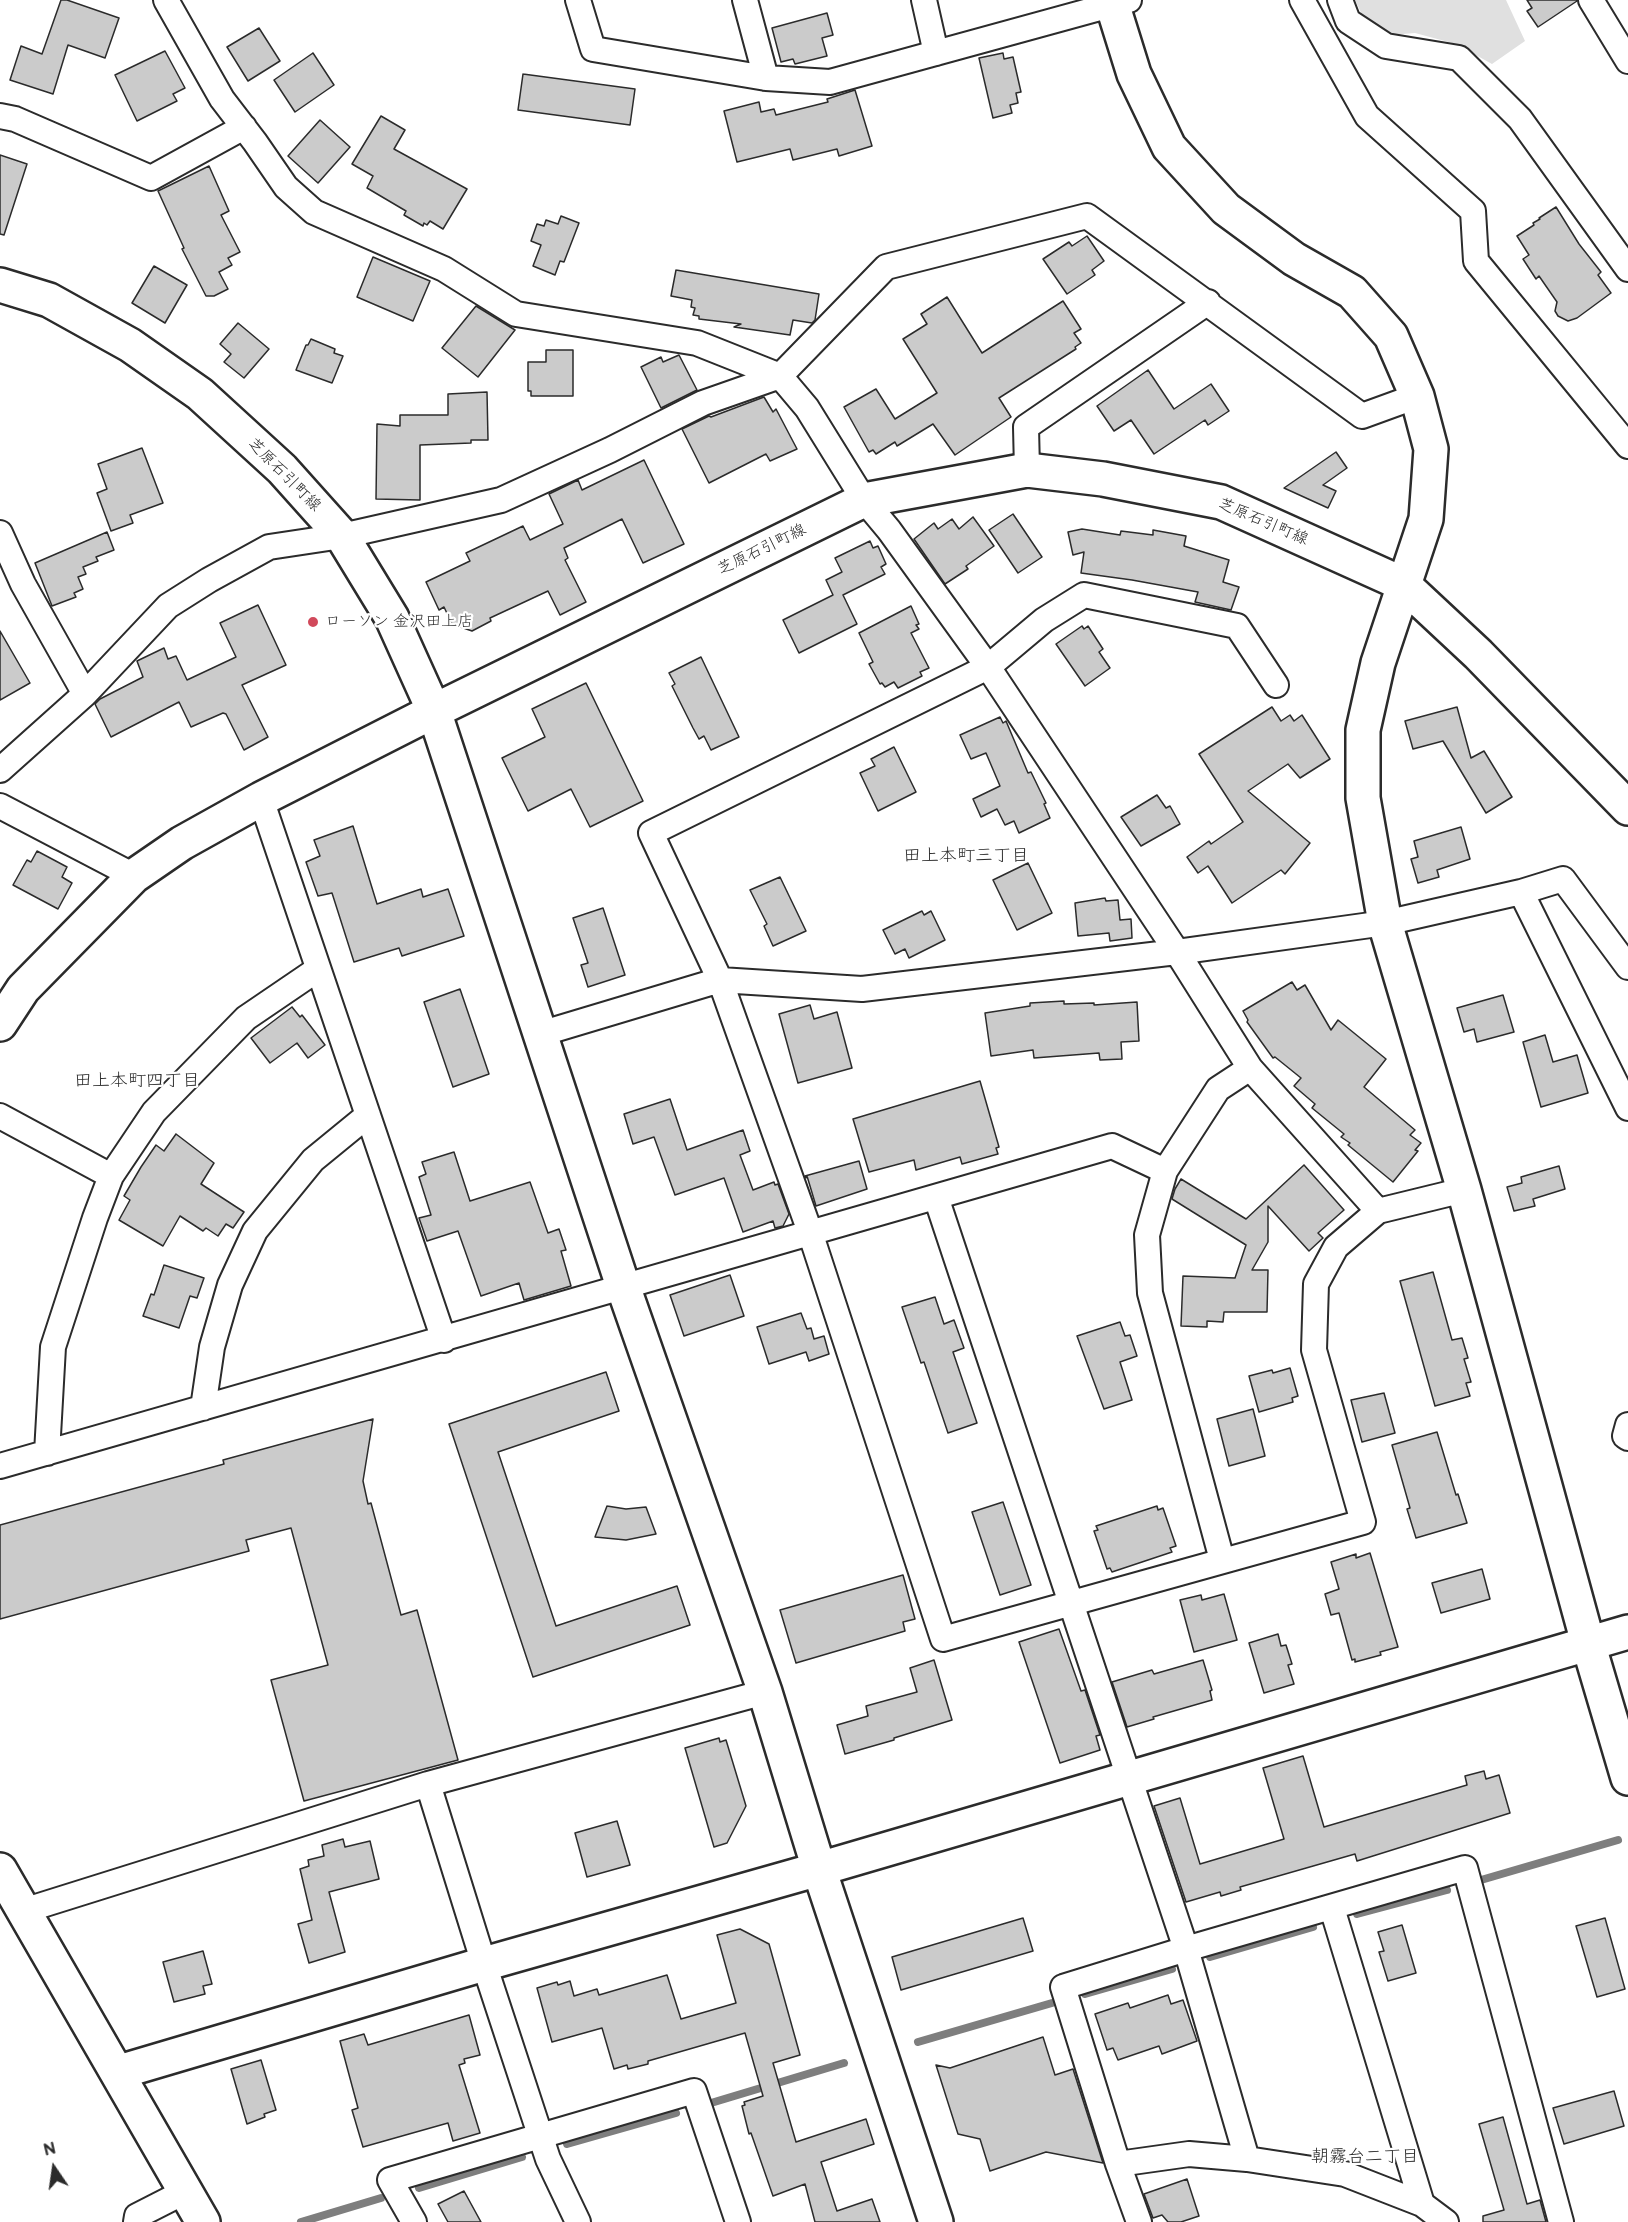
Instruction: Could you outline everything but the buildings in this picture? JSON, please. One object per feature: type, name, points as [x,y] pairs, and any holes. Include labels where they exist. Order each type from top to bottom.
[{"type":"street","points":[[166,0],[222,99],[286,187],[314,212],[444,269],[516,314],[697,343],[780,376],[807,408],[864,500],[889,530],[988,667],[1177,952],[1250,1068],[1378,1211]]},
{"type":"street","points":[[578,0],[593,49],[766,78],[830,82],[1117,1],[1134,74],[1169,147],[1226,209],[1294,259],[1352,292],[1390,336],[1417,396],[1431,449],[1426,519],[1378,663],[1363,730],[1363,798],[1385,923],[1464,1190],[1588,1643],[1628,1778]]},
{"type":"street","points":[[745,0],[766,78]]},
{"type":"street","points":[[924,0],[936,53]]},
{"type":"street","points":[[1302,0],[1367,116],[1473,211],[1476,261],[1628,446]]},
{"type":"street","points":[[1340,0],[1348,21],[1386,46],[1459,58],[1520,119],[1628,268]]},
{"type":"street","points":[[1591,0],[1628,61]]},
{"type":"street","points":[[0,116],[15,119],[151,178],[244,127]]},
{"type":"street","points":[[0,770],[84,694],[168,606],[209,580],[269,546],[342,536],[501,500],[610,450],[703,403],[780,376],[886,267],[1087,216],[1362,416],[1417,396]]},
{"type":"street","name":"芝原石引町線","points":[[0,285],[50,300],[130,345],[200,394],[282,469],[342,536],[392,618],[434,711],[864,500],[1027,470],[1103,479],[1221,502],[1403,584],[1478,654],[1628,808]]},
{"type":"street","points":[[1027,470],[1026,427],[1208,302]]},
{"type":"street","points":[[0,532],[23,584],[84,694]]},
{"type":"street","points":[[1276,685],[1238,626],[1084,595],[1044,620],[988,667],[651,833],[720,980],[810,1232],[943,1639],[1364,1522],[1314,1350],[1316,1284],[1336,1247],[1378,1211],[1464,1190]]},
{"type":"street","points":[[0,1024],[22,989],[134,876],[182,843],[261,799],[434,711],[623,1286],[765,1692],[819,1869],[936,2222]]},
{"type":"street","points":[[261,799],[444,1340]]},
{"type":"street","points":[[0,806],[134,876]]},
{"type":"street","points":[[540,1034],[720,980],[862,988],[1177,952],[1385,923],[1521,892],[1563,879],[1628,967]]},
{"type":"street","points":[[1521,892],[1628,1108]]},
{"type":"street","points":[[47,1453],[53,1347],[111,1176],[154,1112],[246,1018],[318,969]]},
{"type":"street","points":[[1222,1560],[1150,1293],[1147,1235],[1165,1172],[1218,1089],[1250,1068]]},
{"type":"street","points":[[203,1408],[212,1347],[230,1285],[255,1231],[313,1160],[368,1115]]},
{"type":"street","points":[[0,1116],[111,1176]]},
{"type":"street","points":[[0,1466],[1112,1146],[1165,1172]]},
{"type":"street","points":[[936,1197],[1186,1949],[1247,2159]]},
{"type":"street","points":[[1628,1425],[1625,1436],[1628,1438]]},
{"type":"street","points":[[118,2072],[1628,1632]]},
{"type":"street","points":[[23,1911],[428,1784],[765,1692]]},
{"type":"street","points":[[428,1784],[540,2136],[548,2159],[578,2222]]},
{"type":"street","points":[[1139,2222],[1118,2164],[1063,1987],[1465,1868],[1562,2222]]},
{"type":"street","points":[[0,1870],[203,2222]]},
{"type":"street","points":[[1332,1908],[1422,2204]]},
{"type":"street","points":[[414,2222],[390,2180],[694,2091],[738,2222]]},
{"type":"street","points":[[1118,2164],[1189,2154],[1247,2159],[1345,2174],[1422,2204],[1446,2222]]},
{"type":"street","points":[[136,2222],[136,2216],[186,2191]]},
{"type":"shaded area","points":[[1355,0],[1506,0],[1525,41],[1492,64],[1456,44],[1415,33],[1391,35],[1364,19]]},
{"type":"waterway","points":[[1481,1880],[1618,1840]]},
{"type":"waterway","points":[[1357,1914],[1447,1890]]},
{"type":"waterway","points":[[1210,1957],[1313,1927]]},
{"type":"waterway","points":[[1085,1994],[1172,1969]]},
{"type":"waterway","points":[[918,2042],[1052,2003]]},
{"type":"waterway","points":[[711,2103],[844,2063]]},
{"type":"waterway","points":[[567,2144],[676,2113]]},
{"type":"waterway","points":[[419,2188],[522,2157]]},
{"type":"waterway","points":[[301,2222],[381,2198]]},
{"type":"place","name":"ローソン 金沢田上店","points":[[313,622]]},
{"type":"district","name":"田上本町三丁目","points":[[966,856]]},
{"type":"district","name":"田上本町四丁目","points":[[137,1081]]},
{"type":"district","name":"朝霧台二丁目","points":[[1365,2157]]}]
